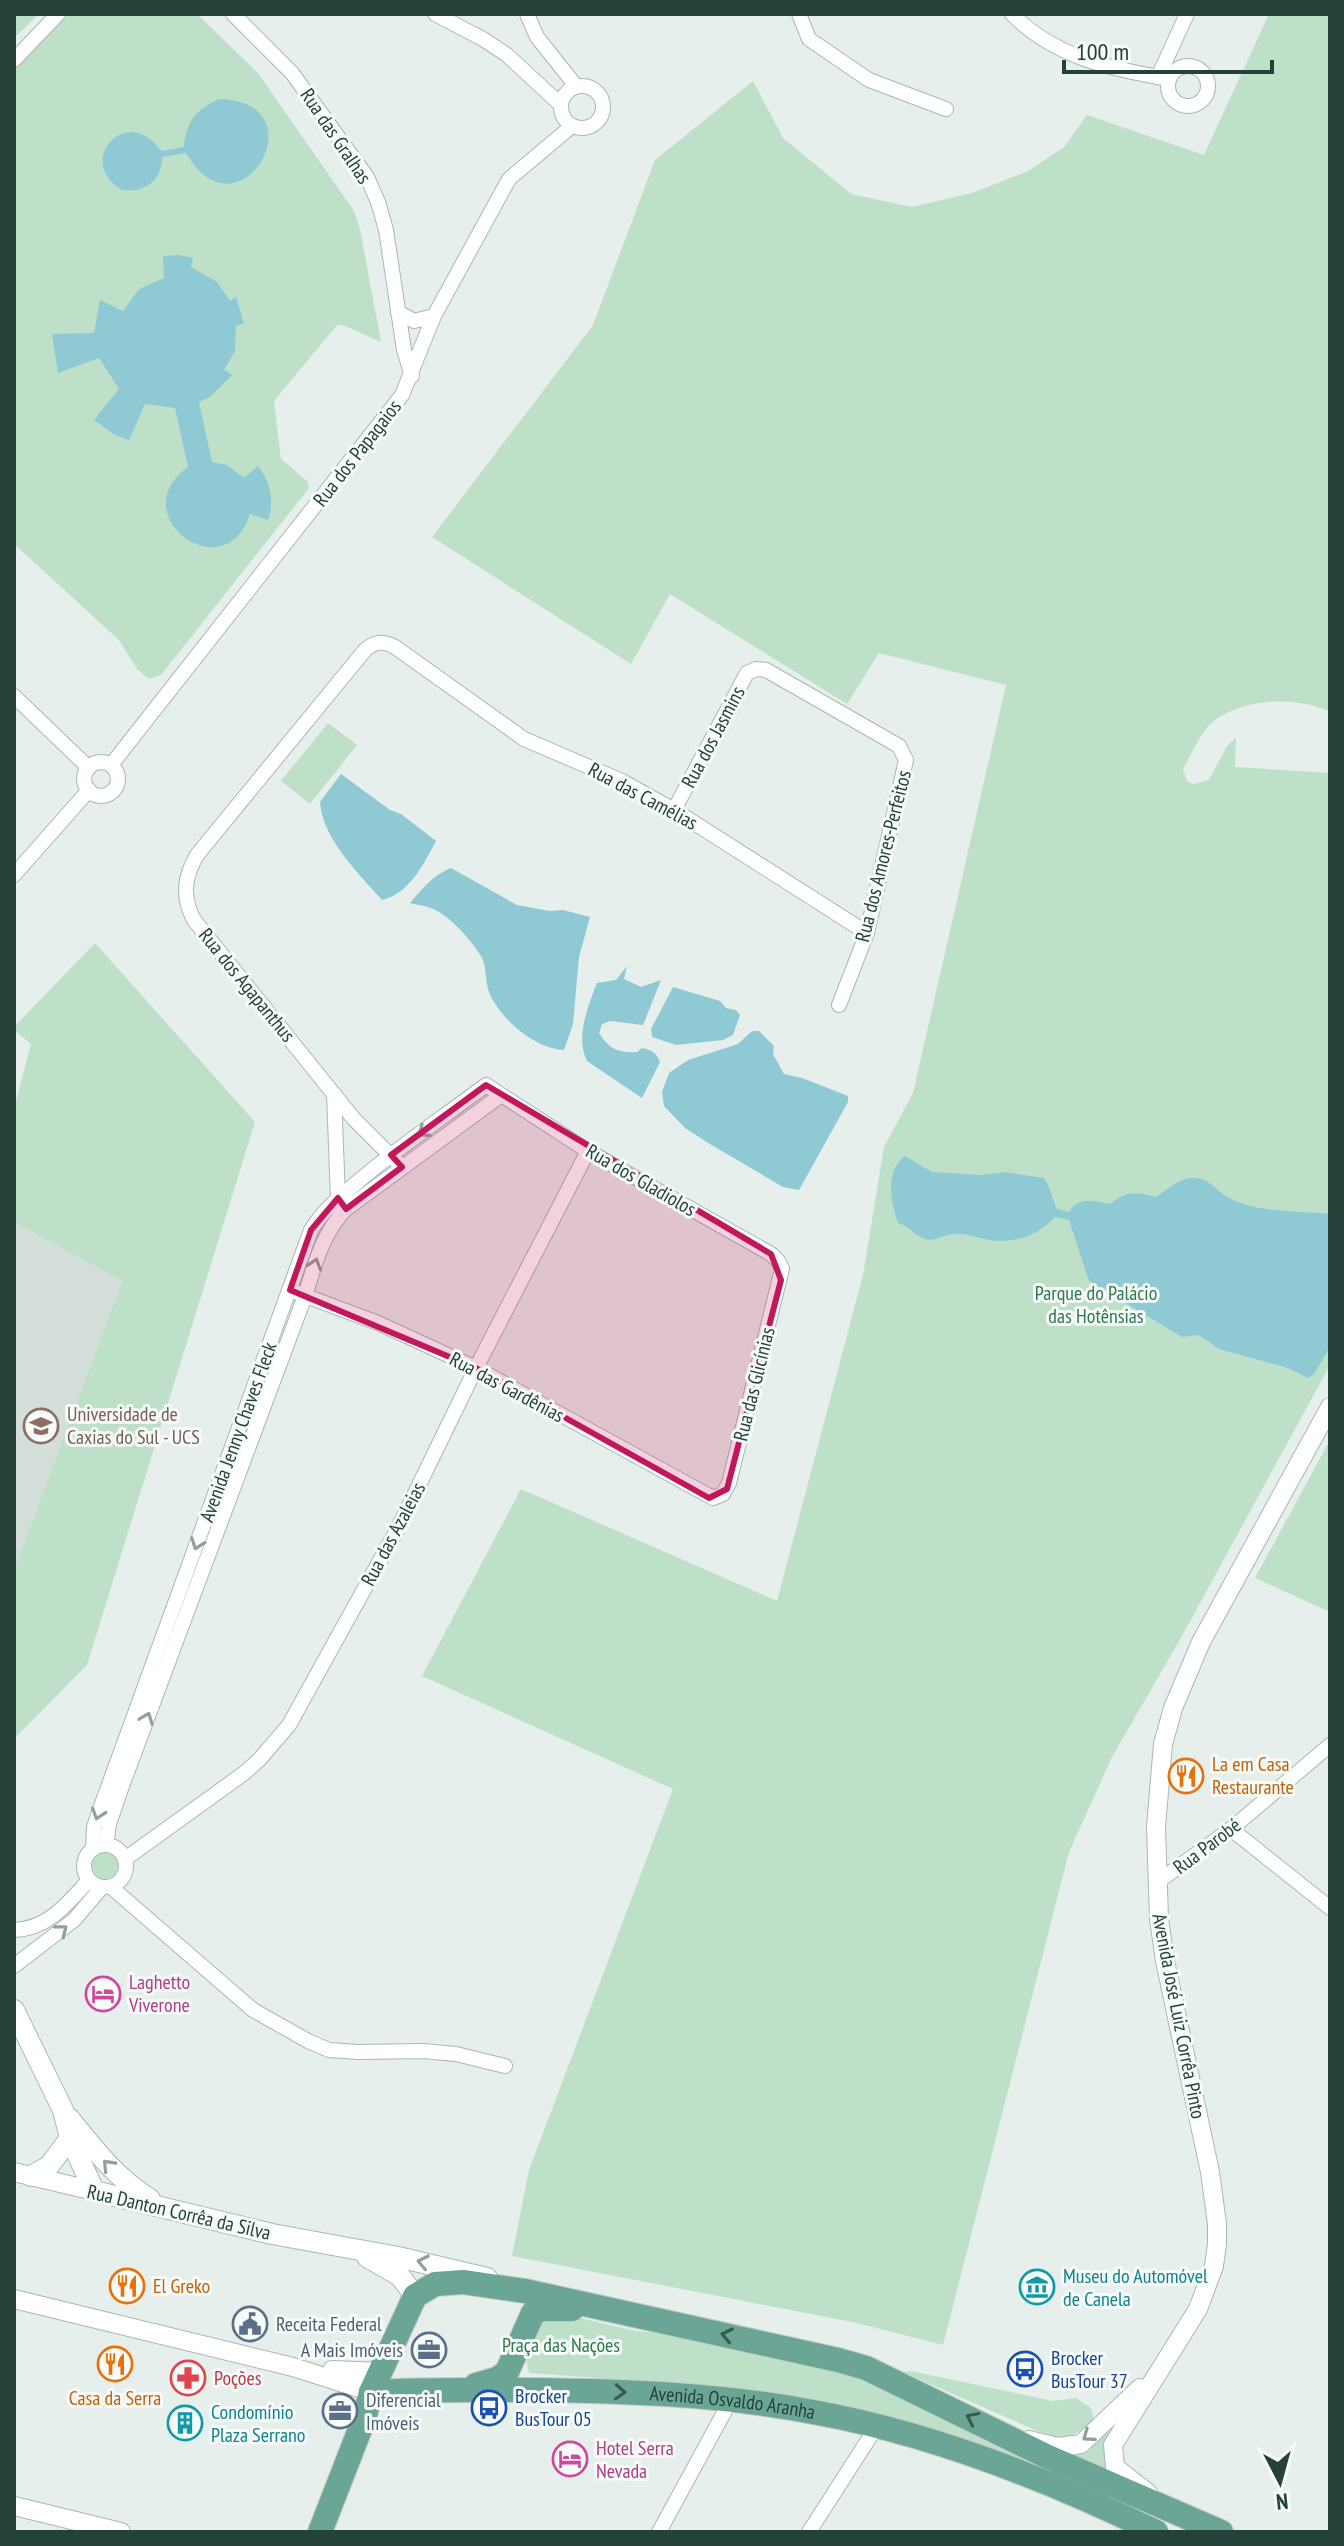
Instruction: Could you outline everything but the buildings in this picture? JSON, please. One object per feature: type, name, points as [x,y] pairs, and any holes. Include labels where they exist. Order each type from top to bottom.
[{"type":"main road","points":[[14,2010],[63,2110],[70,2138],[94,2191]]},
{"type":"main road","points":[[63,2110],[110,2168],[127,2184],[164,2208]]},
{"type":"main road","points":[[22,2174],[49,2166],[70,2138]]},
{"type":"main road","name":"Rua Danton Corrêa da Silva","points":[[94,2191],[344,2249],[476,2274],[525,2291]]},
{"type":"main road","name":"Rua Danton Corrêa da Silva","points":[[344,2249],[376,2260],[400,2276],[415,2296]]},
{"type":"main road","points":[[320,2532],[376,2382],[415,2296],[426,2288],[448,2282],[525,2291],[866,2368],[1048,2457],[1221,2532]]},
{"type":"main road","points":[[458,2389],[503,2377],[516,2358],[522,2333],[525,2291]]},
{"type":"main road","points":[[522,2333],[533,2313],[542,2309],[628,2314]]},
{"type":"main road","points":[[396,2341],[400,2370],[413,2383],[425,2389]]},
{"type":"main road","points":[[516,2358],[518,2372],[528,2382],[584,2390]]},
{"type":"main road","name":"Avenida Osvaldo Aranha","points":[[376,2382],[425,2389],[584,2390],[732,2398],[814,2412],[877,2426],[967,2454],[1131,2526],[1156,2532]]},
{"type":"main road","points":[[1131,2526],[1138,2516],[1157,2517],[1194,2532]]},
{"type":"street","points":[[14,60],[58,14]]},
{"type":"street","name":"Rua das Gralhas","points":[[233,14],[292,73],[367,177],[386,230],[404,350],[412,377]]},
{"type":"street","points":[[435,14],[507,55],[561,105]]},
{"type":"street","name":"Rua dos Papagaios","points":[[111,765],[398,402],[412,377],[434,316],[509,179],[572,126],[586,128],[597,121],[603,102],[596,91],[590,87],[576,86],[537,37],[527,14]]},
{"type":"street","points":[[799,14],[809,39],[869,80],[946,109]]},
{"type":"street","points":[[1012,14],[1034,35],[1062,49],[1118,69],[1163,78],[1187,14]]},
{"type":"street","points":[[572,126],[563,117],[561,105],[566,93],[576,86]]},
{"type":"street","points":[[398,312],[414,321],[434,316]]},
{"type":"street","name":"Rua das Camélias","points":[[376,643],[385,642],[395,647],[524,739],[622,781],[674,810],[867,933]]},
{"type":"street","name":"Rua dos Agapanthus","points":[[376,643],[365,650],[197,855],[186,882],[187,905],[194,920],[364,1131],[402,1167]]},
{"type":"street","name":"Rua dos Jasmins","points":[[674,810],[747,673],[756,669],[766,670],[899,746],[904,752]]},
{"type":"street","points":[[14,696],[89,768]]},
{"type":"street","name":"Rua dos Amores-Perfeitos","points":[[839,1005],[867,933],[906,760],[904,752]]},
{"type":"street","points":[[99,762],[111,765],[118,781],[112,792],[100,795],[89,790],[84,779],[89,768],[99,762]]},
{"type":"street","points":[[14,875],[89,790]]},
{"type":"street","name":"Rua dos Gladiolos","points":[[486,1085],[588,1151],[771,1254],[780,1265]]},
{"type":"street","name":"Avenida Jenny Chaves Fleck","points":[[486,1085],[391,1155],[342,1204],[324,1237],[305,1296],[100,1847],[92,1838],[99,1812],[311,1230],[322,1212],[342,1204],[402,1167],[500,1096]]},
{"type":"street","points":[[334,1094],[342,1204]]},
{"type":"street","name":"Rua das Azaleias","points":[[125,1859],[243,1774],[289,1725],[397,1530],[588,1151]]},
{"type":"street","name":"Rua das Glicínias","points":[[717,1498],[729,1483],[781,1280],[780,1265]]},
{"type":"street","name":"Rua das Gardênias","points":[[290,1290],[378,1323],[476,1368],[709,1498],[717,1498]]},
{"type":"street","name":"Avenida José Luiz Corrêa Pinto","points":[[1173,2510],[1121,2474],[1115,2467],[1112,2452],[1115,2439],[1198,2309],[1214,2266],[1217,2224],[1210,2172],[1165,1961],[1156,1883],[1163,1744],[1173,1708],[1201,1642],[1330,1407]]},
{"type":"street","name":"Rua Parobé","points":[[1156,1883],[1231,1829],[1330,1745]]},
{"type":"street","points":[[1231,1829],[1330,1908]]},
{"type":"street","points":[[14,1930],[39,1925],[100,1885],[124,1876],[125,1859],[114,1847],[100,1847],[88,1854],[84,1867],[100,1885],[242,2001],[308,2041],[329,2050],[434,2052],[505,2066]]},
{"type":"street","points":[[14,1966],[74,1920],[100,1885]]},
{"type":"street","name":"Rua Danton Corrêa da Silva","points":[[22,2174],[94,2191]]},
{"type":"street","name":"Avenida Osvaldo Aranha","points":[[14,2299],[293,2367],[376,2382]]},
{"type":"street","name":"Avenida José Luiz Corrêa Pinto","points":[[1006,2435],[1058,2447],[1081,2444],[1164,2363]]},
{"type":"street","points":[[659,2532],[732,2398]]},
{"type":"street","points":[[809,2532],[877,2426]]},
{"type":"street","points":[[14,2506],[121,2532]]},
{"type":"highlighted area","points":[[486,1085],[771,1254],[781,1280],[727,1489],[709,1498],[476,1368],[290,1290],[311,1230],[338,1198],[346,1209],[402,1167],[391,1155]]},
{"type":"shaded area","name":"Universidade de Caxias do Sul - UCS","points":[[14,1222],[122,1281],[14,1570]]},
{"type":"green space","points":[[14,14],[39,14],[14,38]]},
{"type":"green space","points":[[69,14],[197,14],[258,73],[354,211],[381,342],[337,325],[274,401],[281,459],[307,481],[309,488],[161,675],[149,679],[137,669],[119,640],[14,544],[14,69]]},
{"type":"green space","name":"Parque do Palácio das Hotênsias","points":[[1269,14],[1330,14],[1330,712],[1302,703],[1271,702],[1226,713],[1200,737],[1183,769],[1187,781],[1193,784],[1209,780],[1227,746],[1236,737],[1235,767],[1330,773],[1330,1365],[1112,1757],[1069,1852],[943,2345],[857,2323],[512,2256],[529,2170],[673,1789],[422,1676],[521,1489],[777,1601],[863,1275],[884,1147],[913,1093],[1006,685],[879,653],[847,704],[670,594],[631,664],[432,537],[593,325],[655,160],[753,81],[783,138],[851,194],[912,207],[972,193],[1028,171],[1064,147],[1087,115],[1204,155]]},
{"type":"green space","points":[[328,723],[357,745],[310,804],[281,781]]},
{"type":"green space","points":[[95,943],[255,1122],[87,1665],[14,1739],[14,1570],[122,1281],[14,1222],[14,1109],[31,1044],[14,1027]]},
{"type":"green space","points":[[1330,1440],[1330,1612],[1255,1578]]},
{"type":"green space","points":[[105,1853],[114,1857],[118,1866],[114,1875],[105,1879],[96,1875],[92,1866],[96,1857]]},
{"type":"green space","name":"Praça das Nações","points":[[555,2312],[635,2331],[686,2335],[866,2375],[1120,2498],[1116,2505],[694,2385],[529,2373],[525,2354],[537,2320]]},
{"type":"green space","points":[[911,2371],[1053,2401],[1076,2398],[1091,2408],[1094,2419],[1074,2434],[1049,2436],[903,2372]]},
{"type":"green space","points":[[1109,2431],[1105,2449],[1114,2476],[1068,2455],[1088,2449]]},
{"type":"water","points":[[219,99],[250,106],[265,121],[268,141],[261,161],[247,177],[228,184],[207,177],[186,153],[162,157],[159,173],[145,187],[122,190],[108,178],[103,165],[104,152],[111,141],[121,134],[134,132],[148,137],[161,151],[184,147],[187,130],[194,117]]},
{"type":"water","points":[[163,256],[193,258],[191,267],[217,282],[230,301],[236,297],[244,324],[236,325],[235,351],[224,370],[232,375],[210,397],[199,402],[212,462],[227,465],[244,478],[258,466],[270,492],[268,520],[250,514],[237,536],[220,546],[202,546],[184,537],[172,523],[166,505],[170,486],[188,467],[175,408],[145,404],[129,440],[115,435],[94,420],[119,389],[99,358],[58,373],[52,334],[94,333],[100,300],[123,311],[139,289],[164,278]]},
{"type":"water","points":[[341,774],[436,841],[408,885],[382,900],[343,855],[322,815],[320,802]]},
{"type":"water","points":[[451,868],[517,905],[563,910],[590,917],[579,957],[573,1024],[564,1050],[541,1044],[509,1022],[489,992],[483,960],[471,942],[443,915],[410,903],[433,878]]},
{"type":"water","points":[[627,966],[624,979],[641,987],[661,980],[643,1025],[610,1021],[602,1024],[599,1033],[615,1049],[637,1052],[642,1048],[657,1056],[660,1062],[642,1098],[587,1061],[582,1042],[584,1022],[597,983],[616,980]]},
{"type":"water","points":[[673,987],[720,1001],[726,1008],[736,1010],[740,1015],[733,1035],[723,1040],[676,1045],[652,1037],[651,1029]]},
{"type":"water","points":[[752,1031],[759,1031],[774,1046],[773,1054],[784,1074],[848,1096],[848,1102],[799,1190],[783,1187],[710,1144],[685,1128],[664,1106],[662,1092],[669,1073],[688,1060],[738,1044]]},
{"type":"water","points":[[905,1156],[932,1172],[981,1175],[1005,1172],[1044,1178],[1057,1209],[1069,1212],[1082,1202],[1110,1204],[1132,1193],[1156,1197],[1179,1182],[1194,1178],[1205,1180],[1242,1204],[1279,1211],[1330,1214],[1330,1347],[1314,1374],[1308,1378],[1288,1368],[1219,1349],[1199,1335],[1182,1337],[1089,1281],[1069,1220],[1055,1217],[1030,1235],[1007,1241],[961,1234],[929,1240],[921,1238],[898,1223],[893,1206],[891,1188],[894,1170]]},
{"type":"place","name":"Universidade de Caxias do Sul - UCS","points":[[41,1426]]},
{"type":"place","name":"La em Casa Restaurante","points":[[1186,1776]]},
{"type":"place","name":"Laghetto Viverone","points":[[103,1994]]},
{"type":"place","name":"El Greko","points":[[127,2286]]},
{"type":"place","name":"Museu do Automóvel de Canela","points":[[1037,2287]]},
{"type":"place","name":"Receita Federal","points":[[250,2324]]},
{"type":"place","name":"A Mais Imóveis","points":[[429,2350]]},
{"type":"place","name":"Casa da Serra","points":[[115,2364]]},
{"type":"place","name":"Brocker BusTour 37","points":[[1025,2369]]},
{"type":"place","name":"Poções","points":[[188,2378]]},
{"type":"place","name":"Brocker BusTour 05","points":[[489,2408]]},
{"type":"place","name":"Diferencial Imóveis","points":[[340,2411]]},
{"type":"place","name":"Condomínio Plaza Serrano","points":[[185,2423]]},
{"type":"place","name":"Hotel Serra Nevada","points":[[570,2459]]}]
